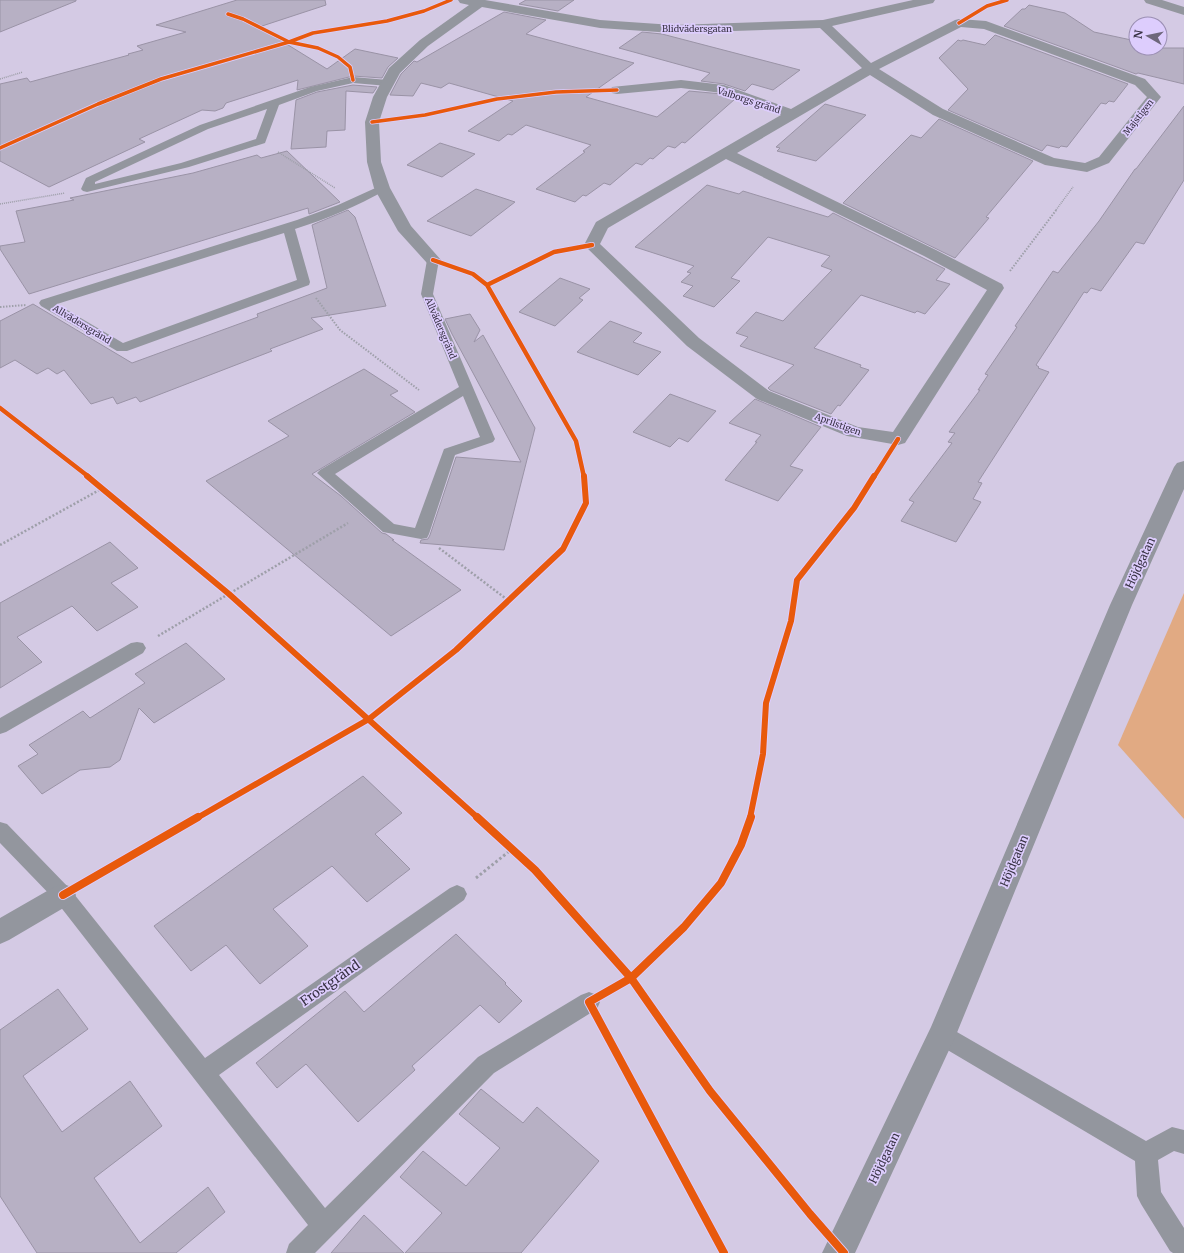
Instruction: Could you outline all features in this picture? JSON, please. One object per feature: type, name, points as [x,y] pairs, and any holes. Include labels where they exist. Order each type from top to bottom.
[{"type":"street","name":"Blidvädersgatan","points":[[464,0],[600,24],[673,29],[822,24],[929,0]]},
{"type":"street","points":[[1150,0],[1184,12]]},
{"type":"street","name":"Allvädersgränd","points":[[433,260],[404,228],[382,188],[374,162],[372,122],[380,97],[394,71],[424,43],[479,3]]},
{"type":"street","name":"Majstigen","points":[[870,69],[959,23],[986,25],[1140,82],[1154,97],[1104,160],[1088,168]]},
{"type":"street","points":[[822,24],[870,69],[938,112],[1050,162],[1088,168]]},
{"type":"street","name":"Valborgs gränd","points":[[617,90],[681,84],[717,88],[724,89],[792,114],[870,69]]},
{"type":"street","name":"Aprilstigen","points":[[792,114],[602,225],[592,245],[693,342],[763,395],[854,432],[898,439],[996,288]]},
{"type":"street","points":[[726,153],[923,250],[996,288]]},
{"type":"street","name":"Höjdgatan","points":[[838,1253],[942,1035],[1121,605],[1184,467]]},
{"type":"street","points":[[0,932],[64,896]]},
{"type":"lane","points":[[87,189],[90,180],[204,127],[314,89],[354,80],[388,82]]},
{"type":"lane","points":[[87,189],[185,165],[261,141],[274,103]]},
{"type":"lane","name":"Allvädersgränd","points":[[304,282],[122,348],[46,303],[216,249],[289,228],[358,202],[382,188]]},
{"type":"lane","points":[[289,228],[304,282]]},
{"type":"lane","name":"Allvädersgränd","points":[[421,534],[449,452],[488,439],[427,294],[433,260]]},
{"type":"lane","points":[[421,534],[389,528],[325,473],[467,388]]},
{"type":"lane","points":[[0,728],[137,648]]},
{"type":"lane","points":[[0,830],[64,896],[324,1226]]},
{"type":"lane","name":"Frostgränd","points":[[203,1073],[456,894]]},
{"type":"lane","points":[[298,1253],[486,1065],[589,1002]]},
{"type":"lane","points":[[942,1035],[1146,1154]]},
{"type":"lane","points":[[1146,1154],[1172,1138],[1184,1142]]},
{"type":"lane","points":[[1146,1154],[1149,1196],[1178,1242],[1184,1246]]},
{"type":"path","points":[[228,14],[243,19],[289,42],[318,48],[338,57],[350,67],[354,80]]},
{"type":"path","points":[[0,78],[23,72]]},
{"type":"path","points":[[261,141],[358,202]]},
{"type":"path","points":[[996,288],[1088,168]]},
{"type":"path","points":[[0,204],[87,189]]},
{"type":"path","points":[[304,282],[340,330],[438,405]]},
{"type":"path","points":[[0,545],[103,488]]},
{"type":"path","points":[[137,648],[370,511]]},
{"type":"path","points":[[421,534],[509,601]]},
{"type":"path","points":[[456,894],[512,849]]},
{"type":"path","points":[[589,1002],[724,1253]]},
{"type":"shaded area","points":[[1184,593],[1184,819],[1118,745]]},
{"type":"building","points":[[0,0],[76,0],[76,1],[0,32]]},
{"type":"building","points":[[237,0],[325,0],[326,5],[259,27],[327,69],[355,49],[398,58],[388,67],[382,78],[353,76],[297,90],[298,80],[226,103],[223,108],[215,111],[202,110],[139,139],[145,142],[49,187],[0,161],[0,84],[27,78],[30,82],[129,55],[128,54],[143,50],[137,46],[186,32],[156,25]]},
{"type":"building","points":[[526,0],[574,0],[558,11],[519,4]]},
{"type":"building","points":[[1029,5],[1065,13],[1094,32],[1128,39],[1128,56],[1168,56],[1168,48],[1184,48],[1184,84],[1138,73],[1136,74],[1004,26],[1022,9],[1025,9]]},
{"type":"building","points":[[504,12],[546,20],[526,34],[634,63],[586,97],[657,117],[689,91],[722,94],[735,99],[685,143],[682,142],[675,148],[668,146],[653,159],[650,158],[642,165],[636,163],[610,185],[604,183],[586,196],[583,195],[575,202],[536,189],[585,152],[583,151],[591,145],[526,125],[512,135],[508,134],[499,141],[468,131],[513,101],[449,83],[441,88],[421,83],[413,96],[390,95],[401,74],[414,61],[417,62]]},
{"type":"building","points":[[642,32],[662,34],[800,70],[773,90],[752,84],[745,91],[724,84],[701,81],[710,73],[619,48]]},
{"type":"building","points":[[995,35],[1128,84],[1114,102],[1109,101],[1106,104],[1101,103],[1067,147],[1061,146],[1059,148],[1047,145],[1042,151],[948,110],[968,89],[939,58],[958,40],[985,45]]},
{"type":"building","points":[[353,85],[377,87],[373,93],[346,91],[345,130],[327,131],[326,147],[291,149],[296,100],[317,92]]},
{"type":"building","points":[[825,104],[866,115],[816,161],[777,151],[780,148],[776,147]]},
{"type":"building","points":[[1184,106],[1184,180],[1144,244],[1136,242],[1101,291],[1091,288],[1087,293],[1084,292],[1036,365],[1039,367],[1038,368],[1049,372],[978,482],[982,483],[973,499],[981,502],[956,542],[901,521],[914,502],[909,500],[952,443],[948,442],[955,433],[949,432],[980,390],[978,390],[988,375],[985,374],[1017,327],[1015,326],[1053,271],[1058,273],[1099,221],[1135,169]]},
{"type":"building","points":[[939,119],[1033,161],[986,217],[989,218],[955,258],[843,203],[911,135],[921,138]]},
{"type":"building","points":[[440,143],[475,154],[442,177],[407,165]]},
{"type":"building","points":[[287,151],[340,202],[309,214],[308,208],[29,294],[0,249],[0,246],[25,242],[16,211],[74,200],[70,198],[193,173],[257,155],[261,158]]},
{"type":"building","points":[[707,185],[739,194],[743,191],[828,217],[833,213],[945,269],[936,280],[950,284],[925,314],[917,311],[915,313],[861,295],[814,348],[861,365],[860,367],[869,370],[840,406],[838,405],[831,414],[770,390],[768,388],[794,365],[740,346],[748,337],[736,333],[756,312],[783,321],[832,270],[821,266],[830,256],[768,237],[731,278],[740,281],[714,307],[683,296],[693,286],[681,282],[691,273],[687,272],[694,266],[635,247]]},
{"type":"building","points":[[476,189],[515,202],[471,236],[427,221]]},
{"type":"building","points":[[348,210],[355,217],[386,306],[311,318],[323,329],[270,349],[272,351],[140,402],[136,397],[117,404],[113,397],[91,404],[64,370],[57,374],[48,368],[37,374],[15,360],[0,368],[0,321],[33,304],[132,363],[258,317],[257,314],[327,288],[312,225]]},
{"type":"building","points":[[560,278],[590,289],[579,298],[583,300],[555,326],[519,312]]},
{"type":"building","points":[[470,314],[480,330],[474,342],[483,335],[535,428],[504,550],[420,543],[421,540],[428,539],[430,535],[456,457],[521,462],[445,319]]},
{"type":"building","points":[[610,321],[642,333],[633,342],[661,352],[638,375],[577,352]]},
{"type":"building","points":[[364,369],[398,391],[390,395],[415,412],[312,474],[341,496],[382,533],[386,534],[394,540],[392,540],[461,590],[391,636],[206,481],[289,436],[268,421]]},
{"type":"building","points":[[670,394],[716,411],[688,442],[679,438],[670,447],[633,432]]},
{"type":"building","points":[[755,399],[821,427],[790,466],[803,470],[778,501],[725,480],[757,442],[755,442],[761,435],[729,423]]},
{"type":"building","points":[[110,542],[138,568],[111,583],[138,607],[97,631],[72,606],[17,637],[42,662],[0,688],[0,603]]},
{"type":"building","points":[[186,643],[225,679],[154,723],[139,708],[120,760],[110,767],[80,770],[42,794],[18,766],[38,754],[29,745],[83,711],[90,718],[145,683],[135,674]]},
{"type":"building","points":[[363,776],[402,813],[375,834],[410,869],[367,902],[332,866],[273,909],[308,946],[260,984],[226,945],[191,971],[154,926]]},
{"type":"building","points":[[456,934],[506,983],[505,984],[522,1001],[499,1023],[480,1005],[412,1066],[415,1070],[358,1122],[306,1064],[277,1088],[256,1063],[345,991],[364,1012]]},
{"type":"building","points":[[58,989],[88,1029],[23,1076],[62,1132],[130,1081],[162,1126],[94,1178],[140,1243],[208,1187],[225,1212],[176,1253],[37,1253],[0,1196],[0,1030]]},
{"type":"building","points":[[481,1089],[523,1123],[537,1107],[599,1161],[521,1253],[405,1253],[442,1213],[400,1177],[423,1151],[466,1186],[500,1148],[459,1114]]},
{"type":"building","points":[[364,1215],[404,1253],[331,1253]]},
{"type":"cycle path","points":[[0,148],[98,104],[161,79],[289,42],[313,33],[387,21],[424,11],[451,0]]},
{"type":"cycle path","points":[[959,23],[987,6],[1007,0]]},
{"type":"cycle path","points":[[228,14],[243,19],[289,42],[318,48],[338,57],[350,67],[353,80]]},
{"type":"cycle path","points":[[372,122],[425,115],[497,99],[556,92],[617,90]]},
{"type":"cycle path","points":[[487,285],[554,252],[592,245]]},
{"type":"cycle path","points":[[63,895],[369,719],[456,650],[563,549],[586,503],[584,470],[576,441],[487,285],[473,274],[433,260]]},
{"type":"cycle path","points":[[0,408],[113,496],[229,594],[535,870],[631,978],[710,1091],[810,1214],[844,1253]]},
{"type":"cycle path","points":[[724,1253],[589,1002],[631,978],[684,927],[721,883],[741,845],[753,810],[763,754],[766,703],[791,621],[797,580],[854,508],[898,439]]}]
